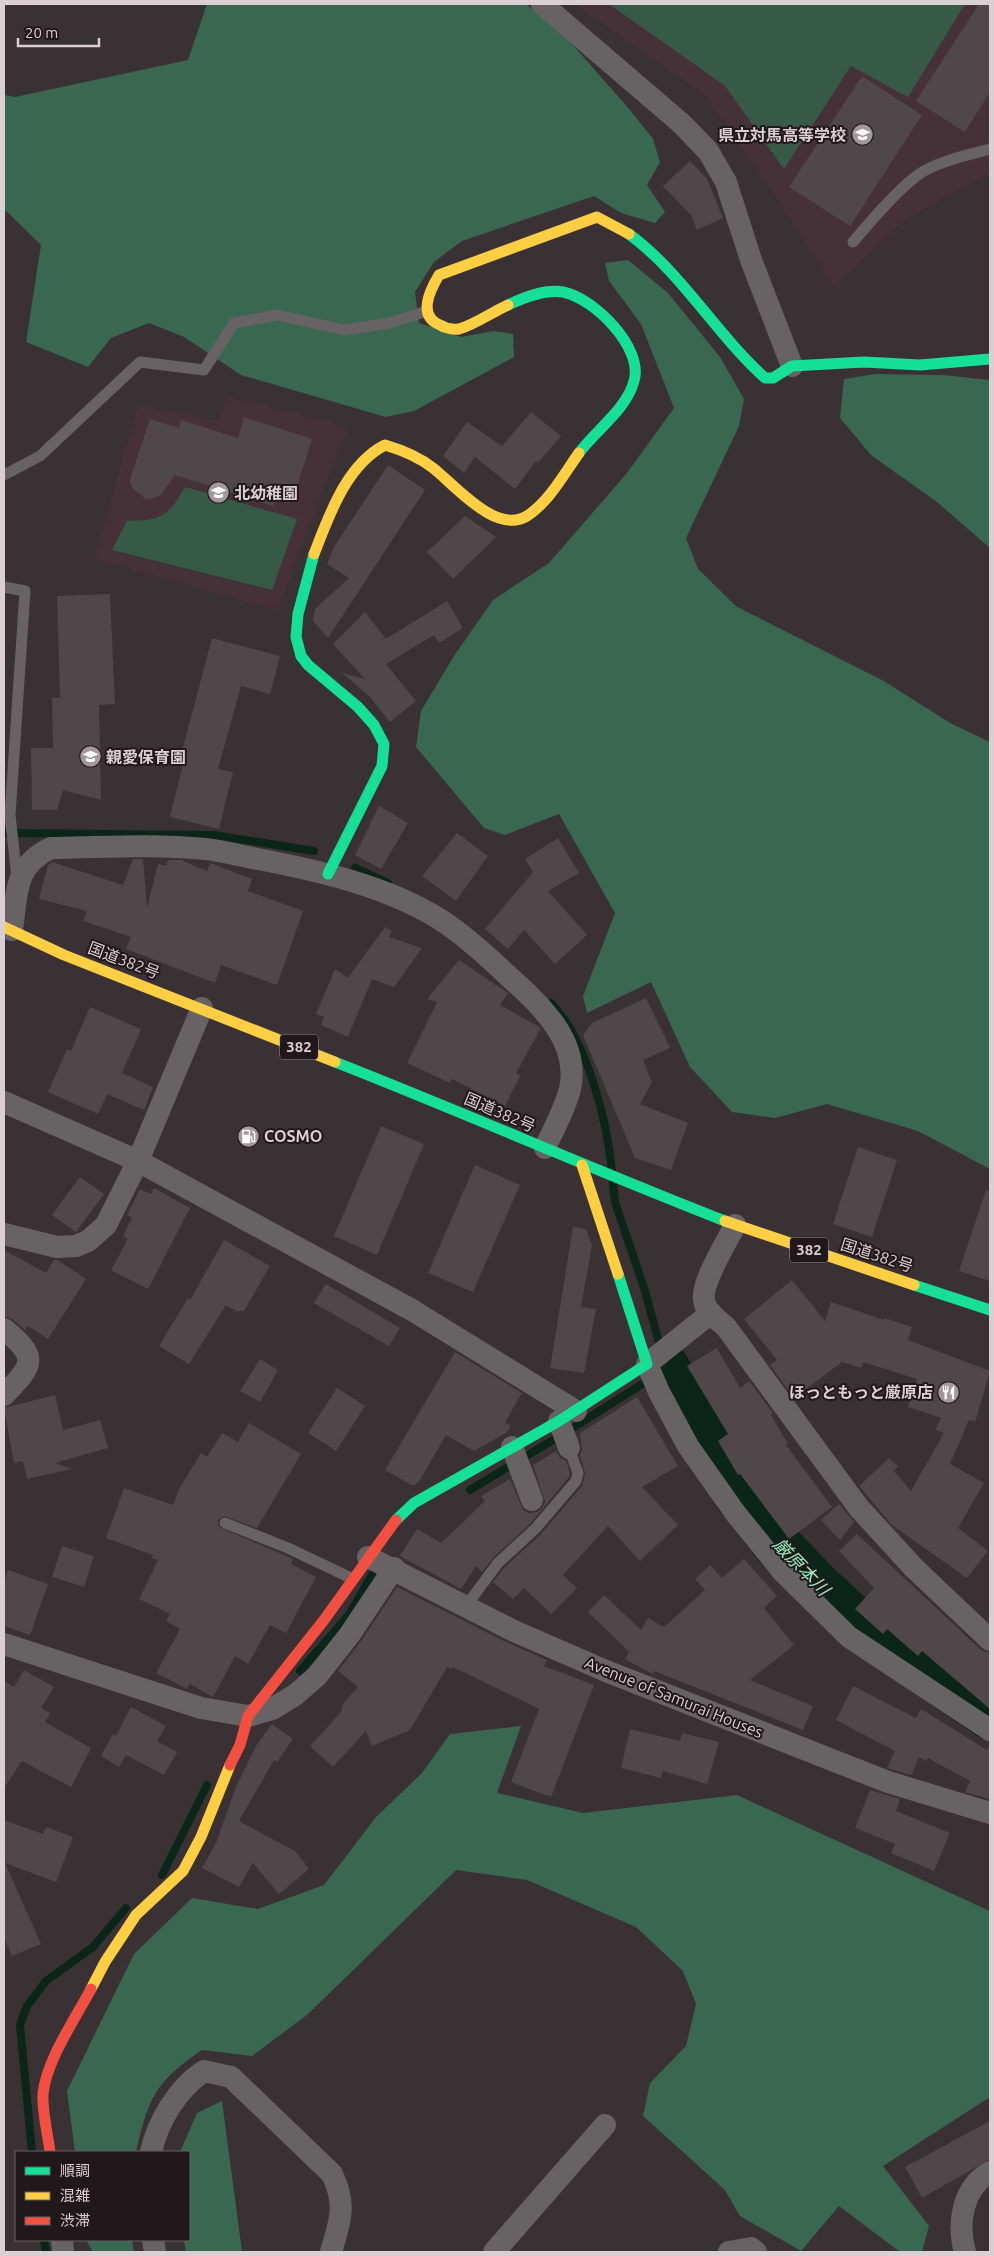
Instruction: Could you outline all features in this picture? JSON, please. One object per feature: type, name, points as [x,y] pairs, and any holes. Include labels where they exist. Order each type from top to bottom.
[{"type":"main road","points":[[328,874],[382,766],[385,749],[376,729],[349,698],[302,656],[297,630],[305,575],[318,541],[359,465],[373,451],[386,445],[399,448],[432,467],[466,497],[498,518],[519,520],[530,514],[566,472],[591,438],[622,403],[634,382],[636,367],[630,350],[612,325],[592,304],[574,294],[540,292],[458,329],[444,329],[434,323],[427,312],[427,300],[431,286],[440,275],[597,217],[617,224],[651,248],[674,273],[727,341],[765,378],[773,378],[792,366],[864,362],[920,365],[983,358],[990,359]]},
{"type":"main road","name":"国道382号","points":[[8,928],[64,954],[202,1008],[594,1170],[735,1225],[990,1310]]},
{"type":"main road","points":[[360,1590],[368,1557],[402,1513],[414,1503],[515,1458],[567,1427],[655,1360],[582,1165]]},
{"type":"main road","points":[[50,2151],[43,2096],[45,2082],[53,2061],[105,1962],[136,1915],[183,1870],[202,1837],[222,1781],[240,1745],[248,1716]]},
{"type":"street","points":[[542,4],[682,124],[708,152],[726,182],[751,260],[792,366]]},
{"type":"street","points":[[8,928],[18,882],[25,866],[41,853],[51,848],[144,846],[207,849],[328,874],[396,897],[440,920],[478,948],[525,990],[556,1026],[568,1046],[571,1070],[570,1089],[544,1148]]},
{"type":"street","points":[[4,1234],[58,1247],[76,1246],[88,1242],[106,1225],[138,1161],[202,1008]]},
{"type":"street","points":[[4,1102],[138,1161],[412,1310],[567,1427]]},
{"type":"street","points":[[735,1225],[704,1288],[704,1302],[711,1313],[726,1327],[859,1508],[914,1568],[990,1640]]},
{"type":"street","points":[[711,1313],[655,1360],[659,1392],[688,1446],[736,1514],[783,1572],[849,1637],[990,1730]]},
{"type":"street","points":[[4,1329],[27,1350],[29,1357],[23,1373],[4,1395]]},
{"type":"street","points":[[515,1458],[532,1500]]},
{"type":"street","name":"Avenue of Samurai Houses","points":[[368,1557],[394,1568],[514,1631],[700,1708],[888,1782],[990,1814]]},
{"type":"street","points":[[4,1644],[202,1708],[248,1716],[272,1709],[296,1695],[317,1676],[350,1634],[360,1590],[394,1568]]},
{"type":"street","points":[[151,2151],[154,2138],[167,2112],[192,2079],[204,2071],[231,2077],[332,2174],[340,2190],[342,2203],[340,2220],[331,2252]]},
{"type":"street","points":[[494,2252],[605,2125]]},
{"type":"street","points":[[965,2252],[960,2236],[960,2222],[964,2204],[973,2188],[990,2172]]},
{"type":"street","points":[[729,2252],[751,2248],[756,2252]]},
{"type":"lane","points":[[853,242],[884,207],[923,172],[959,157],[990,149]]},
{"type":"lane","points":[[4,475],[40,456],[140,362],[204,370],[234,323],[277,315],[344,330],[390,323],[427,312]]},
{"type":"lane","points":[[4,587],[25,591],[10,815],[12,849],[18,882]]},
{"type":"lane","points":[[466,1606],[498,1563],[535,1529],[576,1480],[578,1472],[567,1427]]},
{"type":"lane","points":[[225,1523],[288,1548],[360,1590]]},
{"type":"shaded area","name":"県立対馬高等学校","points":[[575,4],[990,4],[990,176],[985,175],[904,220],[834,286],[782,206],[705,95]]},
{"type":"shaded area","name":"北幼稚園","points":[[227,396],[348,427],[277,610],[95,559],[138,405],[220,421]]},
{"type":"green space","points":[[207,4],[526,4],[565,36],[653,139],[660,162],[647,185],[665,212],[655,223],[621,213],[594,196],[462,241],[434,262],[415,292],[419,323],[461,337],[493,331],[513,334],[514,357],[414,411],[386,417],[241,375],[184,337],[149,323],[111,338],[88,367],[26,342],[41,245],[4,209],[4,95],[15,97],[188,60]]},
{"type":"green space","points":[[609,4],[965,4],[908,97],[851,66],[784,169],[725,86]]},
{"type":"green space","points":[[628,260],[668,293],[720,357],[744,399],[739,426],[686,538],[698,569],[737,607],[882,680],[952,724],[990,742],[990,1169],[918,1131],[827,1104],[775,1118],[732,1112],[690,1067],[651,982],[587,1013],[583,996],[615,913],[559,814],[505,835],[484,828],[416,747],[421,711],[454,656],[493,600],[549,563],[627,473],[674,408],[641,324],[609,281],[605,263]]},
{"type":"green space","points":[[875,374],[943,375],[990,380],[990,548],[937,502],[871,455],[840,418],[844,379]]},
{"type":"green space","points":[[185,487],[297,519],[272,590],[112,550],[127,521],[148,520],[162,515],[173,505]]},
{"type":"green space","points":[[521,1726],[497,1793],[583,1813],[737,1795],[990,1911],[990,2097],[883,2166],[929,2226],[922,2252],[900,2252],[839,2206],[801,2251],[740,2216],[725,2190],[643,2116],[650,2083],[686,2046],[696,2004],[683,1971],[636,1927],[527,1880],[456,1870],[307,2015],[252,2056],[202,2050],[186,2061],[156,2092],[145,2117],[136,2151],[75,2151],[67,2091],[134,1954],[192,1898],[258,1909],[324,1885],[376,1817],[422,1773],[450,1734]]},
{"type":"green space","points":[[222,2101],[242,2252],[186,2252],[184,2241],[190,2241],[190,2151],[180,2151],[197,2113]]},
{"type":"green space","points":[[87,2241],[132,2241],[134,2252],[93,2252]]},
{"type":"building","points":[[979,4],[990,4],[990,92],[965,132],[916,101]]},
{"type":"building","points":[[862,76],[922,115],[850,226],[789,187]]},
{"type":"building","points":[[690,161],[707,179],[723,218],[697,230],[691,215],[663,186]]},
{"type":"building","points":[[531,412],[561,436],[538,463],[536,461],[515,489],[475,457],[464,473],[443,456],[467,422],[502,446]]},
{"type":"building","points":[[244,417],[312,439],[292,502],[276,497],[273,506],[175,475],[161,495],[154,498],[146,499],[133,489],[130,481],[150,419],[179,428],[181,420],[238,438]]},
{"type":"building","points":[[388,465],[425,490],[328,638],[313,621],[315,609],[349,578],[327,564],[334,547]]},
{"type":"building","points":[[465,516],[496,537],[453,579],[427,552]]},
{"type":"building","points":[[110,594],[115,704],[99,705],[101,800],[63,790],[57,810],[32,810],[31,748],[53,748],[52,698],[60,698],[57,596]]},
{"type":"building","points":[[447,601],[463,628],[439,643],[434,635],[386,664],[416,701],[390,722],[369,696],[342,673],[365,679],[333,644],[365,612],[386,639]]},
{"type":"building","points":[[212,638],[280,656],[270,694],[241,686],[218,769],[233,772],[219,829],[170,817],[185,756],[181,755]]},
{"type":"building","points":[[379,806],[408,823],[381,869],[355,855]]},
{"type":"building","points":[[457,833],[488,856],[456,901],[422,876]]},
{"type":"building","points":[[558,838],[579,873],[548,891],[587,935],[555,964],[524,930],[508,949],[485,929],[533,872],[525,859]]},
{"type":"building","points":[[133,859],[143,859],[147,908],[158,864],[166,866],[168,860],[181,860],[207,871],[210,863],[252,879],[248,891],[303,911],[277,985],[221,965],[215,983],[126,949],[131,937],[83,921],[87,911],[39,899],[48,865],[52,862],[123,885]]},
{"type":"building","points":[[385,927],[392,931],[389,937],[422,948],[394,987],[372,979],[348,1037],[321,1025],[324,1017],[316,1014],[335,969],[348,978]]},
{"type":"building","points":[[459,960],[508,993],[500,1005],[541,1028],[516,1073],[520,1076],[505,1106],[452,1079],[450,1083],[407,1063],[437,1002],[427,999]]},
{"type":"building","points":[[646,998],[670,1048],[643,1060],[652,1082],[640,1104],[688,1123],[671,1170],[635,1158],[583,1035],[592,1023]]},
{"type":"building","points":[[90,1007],[141,1029],[122,1073],[153,1087],[144,1110],[107,1094],[98,1114],[48,1092],[67,1049],[71,1051]]},
{"type":"building","points":[[381,1126],[424,1144],[377,1255],[334,1236]]},
{"type":"building","points":[[858,1147],[897,1160],[872,1237],[833,1224]]},
{"type":"building","points":[[475,1165],[520,1185],[473,1292],[428,1273]]},
{"type":"building","points":[[80,1177],[104,1194],[76,1232],[52,1215]]},
{"type":"building","points":[[154,1188],[190,1208],[148,1289],[111,1270],[128,1239],[123,1236],[132,1218],[127,1215],[140,1189],[151,1194]]},
{"type":"building","points":[[986,1190],[990,1191],[990,1281],[959,1271]]},
{"type":"building","points":[[573,1227],[586,1229],[592,1245],[581,1307],[596,1309],[584,1373],[550,1368]]},
{"type":"building","points":[[224,1240],[270,1266],[244,1311],[236,1311],[226,1305],[189,1364],[159,1346],[188,1298],[190,1300]]},
{"type":"building","points":[[4,1250],[46,1273],[54,1260],[57,1260],[86,1279],[48,1339],[28,1326],[25,1330],[12,1319],[4,1316]]},
{"type":"building","points":[[792,1280],[825,1321],[831,1302],[884,1320],[884,1318],[912,1327],[908,1340],[990,1371],[975,1422],[969,1420],[950,1464],[984,1483],[958,1528],[988,1551],[967,1578],[892,1525],[859,1486],[889,1458],[898,1466],[894,1471],[911,1491],[944,1433],[935,1430],[941,1418],[908,1407],[917,1379],[863,1362],[861,1368],[842,1362],[794,1398],[770,1365],[777,1360],[744,1319]]},
{"type":"building","points":[[326,1284],[400,1328],[389,1346],[314,1303]]},
{"type":"building","points":[[717,1348],[740,1388],[749,1381],[773,1413],[771,1415],[788,1444],[786,1445],[832,1507],[789,1539],[740,1474],[738,1475],[718,1441],[728,1434],[687,1366]]},
{"type":"building","points":[[455,1352],[522,1393],[505,1422],[511,1426],[506,1433],[474,1451],[446,1435],[419,1482],[413,1486],[385,1470]]},
{"type":"building","points":[[260,1359],[278,1370],[260,1402],[240,1391]]},
{"type":"building","points":[[337,1388],[365,1406],[336,1451],[308,1433]]},
{"type":"building","points":[[55,1395],[63,1430],[100,1420],[108,1448],[55,1463],[72,1469],[27,1479],[23,1461],[14,1463],[4,1408]]},
{"type":"building","points":[[637,1397],[678,1466],[642,1487],[678,1525],[640,1561],[608,1526],[563,1575],[577,1588],[551,1614],[524,1588],[513,1599],[493,1582],[504,1568],[541,1534],[582,1486],[585,1474],[580,1455],[582,1450],[580,1433]]},
{"type":"building","points":[[249,1423],[301,1454],[257,1528],[224,1516],[218,1520],[219,1527],[293,1559],[291,1564],[316,1577],[286,1633],[270,1625],[248,1664],[235,1656],[213,1697],[190,1684],[187,1689],[156,1673],[180,1629],[166,1621],[170,1614],[139,1599],[158,1560],[152,1558],[153,1555],[106,1538],[124,1488],[173,1505],[179,1489],[201,1453],[207,1457],[222,1433],[238,1442]]},
{"type":"building","points":[[556,1451],[560,1458],[566,1460],[570,1473],[569,1477],[530,1524],[493,1558],[482,1572],[476,1566],[461,1589],[400,1556],[417,1529],[441,1543],[485,1501],[481,1496],[510,1479],[523,1510],[529,1513],[537,1512],[545,1502],[533,1465]]},
{"type":"building","points":[[839,1504],[854,1522],[840,1540],[821,1520]]},
{"type":"building","points":[[857,1534],[981,1650],[990,1653],[990,1709],[922,1651],[918,1656],[887,1629],[883,1634],[855,1609],[874,1588],[839,1551]]},
{"type":"building","points":[[62,1546],[94,1556],[84,1587],[52,1577]]},
{"type":"building","points":[[744,1559],[777,1596],[764,1608],[794,1645],[750,1680],[813,1706],[803,1730],[654,1671],[652,1674],[625,1659],[629,1652],[588,1612],[604,1595],[641,1630],[648,1618],[664,1627],[705,1590],[695,1579],[710,1565],[722,1578]]},
{"type":"building","points":[[8,1570],[48,1584],[30,1635],[4,1626],[4,1583]]},
{"type":"building","points":[[397,1587],[508,1643],[547,1660],[544,1666],[594,1685],[551,1797],[511,1782],[539,1709],[453,1667],[451,1669],[447,1667],[410,1730],[372,1746],[366,1731],[333,1767],[310,1746],[341,1712],[343,1704],[358,1687],[338,1671],[361,1641]]},
{"type":"building","points":[[24,1670],[54,1687],[41,1708],[50,1713],[45,1722],[91,1748],[71,1787],[22,1761],[4,1788],[4,1681],[14,1687]]},
{"type":"building","points":[[853,1686],[916,1718],[921,1709],[987,1750],[990,1743],[990,1799],[965,1792],[970,1781],[928,1758],[926,1761],[919,1757],[911,1775],[887,1768],[895,1751],[836,1720]]},
{"type":"building","points":[[131,1707],[166,1726],[157,1741],[177,1752],[164,1775],[126,1755],[119,1767],[101,1756],[113,1734],[116,1736]]},
{"type":"building","points":[[272,1724],[293,1739],[277,1762],[274,1760],[239,1821],[295,1851],[309,1869],[279,1894],[253,1863],[239,1887],[202,1868],[216,1843],[236,1787],[256,1746]]},
{"type":"building","points":[[630,1729],[680,1741],[682,1733],[719,1742],[707,1784],[663,1771],[661,1778],[621,1768]]},
{"type":"building","points":[[870,1790],[900,1799],[896,1811],[950,1833],[934,1871],[891,1853],[895,1844],[855,1828]]},
{"type":"building","points":[[4,1820],[43,1834],[46,1827],[73,1837],[56,1882],[5,1863],[41,1944],[12,1956],[4,1938]]},
{"type":"building","points":[[990,2121],[990,2159],[922,2198],[905,2167]]},
{"type":"waterway","points":[[4,833],[214,835],[314,851]]},
{"type":"waterway","points":[[355,868],[388,883]]},
{"type":"waterway","points":[[551,1003],[575,1037],[585,1059],[600,1105],[612,1171]]},
{"type":"waterway","points":[[574,1427],[666,1369],[645,1291],[615,1202],[613,1182]]},
{"type":"waterway","name":"厳原本川","points":[[666,1369],[739,1496],[779,1547],[819,1588],[865,1630],[990,1715]]},
{"type":"waterway","points":[[470,1490],[558,1437]]},
{"type":"waterway","points":[[300,1671],[349,1615],[372,1575]]},
{"type":"waterway","points":[[162,1875],[207,1785]]},
{"type":"waterway","points":[[32,2151],[20,2025],[27,2006],[46,1981],[93,1947],[126,1908]]},
{"type":"waterway","points":[[44,2241],[46,2252]]},
{"type":"traffic: fast","points":[[629,234],[666,267],[747,361],[765,378],[773,378],[792,366],[864,362],[920,365],[990,359]]},
{"type":"traffic: fast","points":[[508,305],[528,297],[556,291],[575,296],[589,304],[614,326],[631,354],[635,368],[634,381],[625,401],[579,453]]},
{"type":"traffic: fast","points":[[314,554],[298,614],[296,637],[301,656],[308,665],[358,707],[374,725],[384,744],[382,766],[328,874]]},
{"type":"traffic: fast","points":[[335,1062],[725,1221]]},
{"type":"traffic: fast","points":[[396,1520],[414,1503],[559,1421],[647,1364],[618,1274]]},
{"type":"traffic: fast","points":[[914,1285],[990,1310]]},
{"type":"traffic: slow","points":[[508,305],[459,329],[444,327],[433,321],[427,309],[429,295],[439,275],[597,217],[629,234]]},
{"type":"traffic: slow","points":[[314,554],[333,508],[349,478],[371,454],[385,445],[422,460],[477,506],[490,514],[502,519],[515,520],[527,516],[542,503],[556,487],[579,453]]},
{"type":"traffic: slow","points":[[4,927],[64,955],[335,1062]]},
{"type":"traffic: slow","points":[[582,1165],[618,1274]]},
{"type":"traffic: slow","points":[[725,1221],[914,1285]]},
{"type":"traffic: slow","points":[[91,1989],[105,1962],[136,1915],[183,1871],[201,1837],[230,1765]]},
{"type":"traffic: jam","points":[[230,1765],[240,1745],[248,1716],[324,1620],[396,1520]]},
{"type":"traffic: jam","points":[[50,2151],[43,2109],[45,2081],[55,2054],[91,1989]]},
{"type":"place","name":"県立対馬高等学校","points":[[862,135]]},
{"type":"place","name":"北幼稚園","points":[[218,493]]},
{"type":"place","name":"親愛保育園","points":[[90,757]]},
{"type":"place","name":"COSMO","points":[[248,1136]]},
{"type":"place","name":"ほっともっと厳原店","points":[[949,1392]]}]
